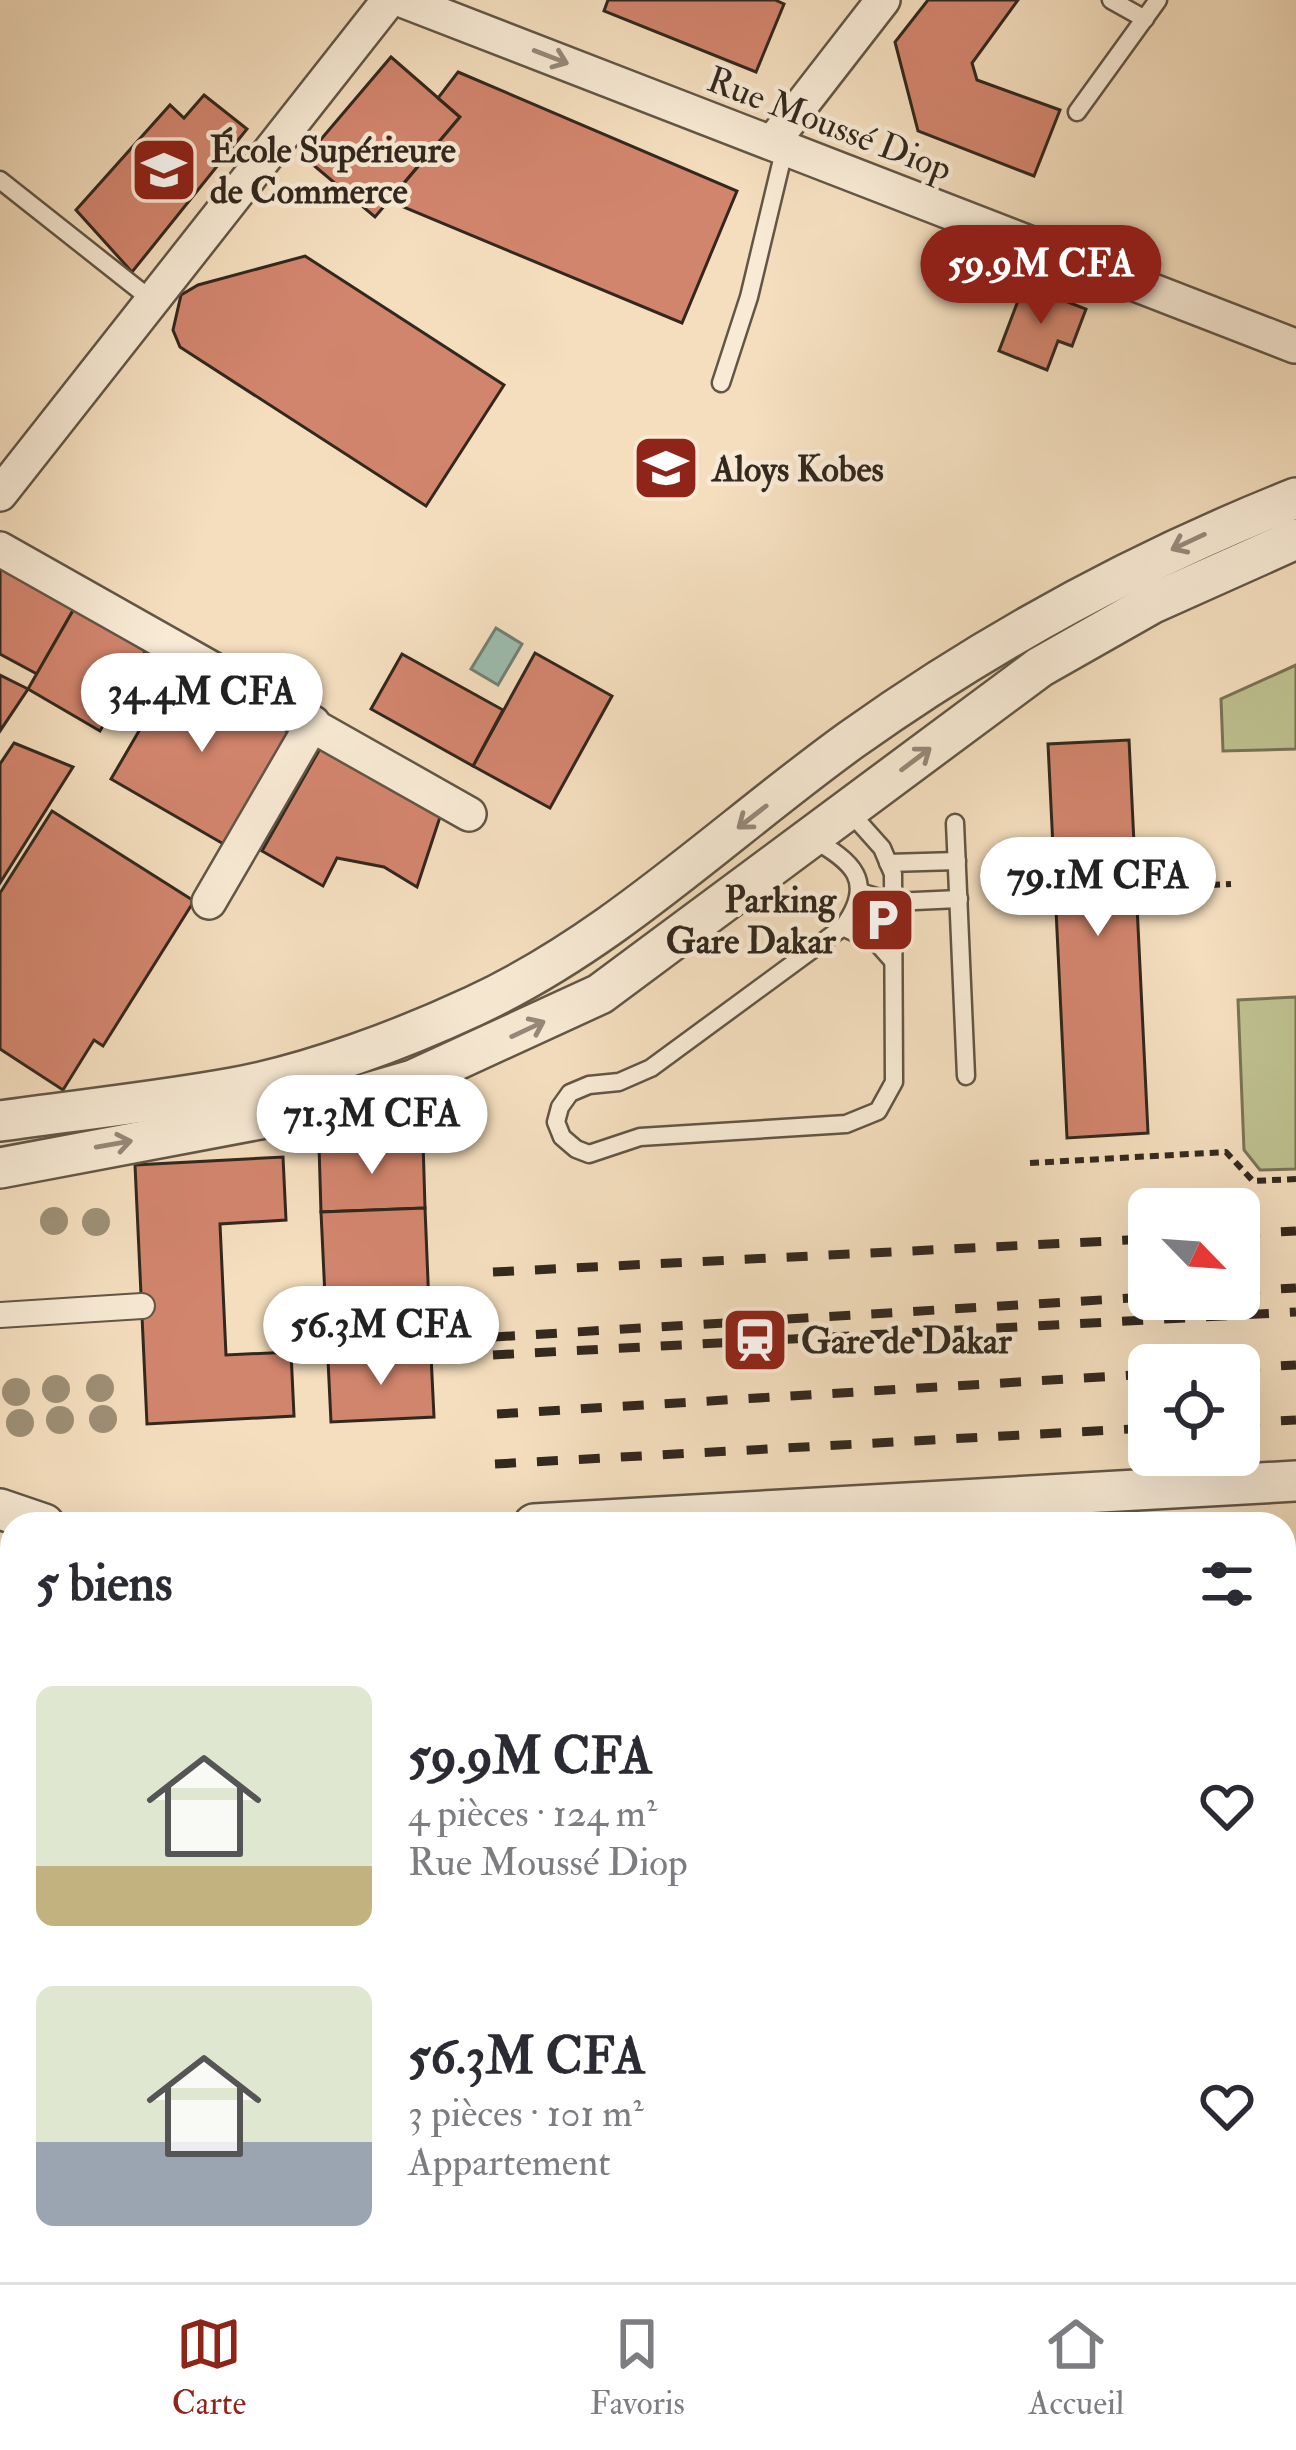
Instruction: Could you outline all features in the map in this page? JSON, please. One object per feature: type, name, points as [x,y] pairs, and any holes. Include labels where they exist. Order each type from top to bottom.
[{"type":"street","points":[[0,494],[389,0]]},
{"type":"street","name":"Rue Moussé Diop","points":[[402,0],[1296,347]]},
{"type":"street","points":[[779,145],[883,0]]},
{"type":"street","points":[[0,1121],[238,1087],[378,1046],[475,1006],[628,913],[850,741],[967,663],[1084,592],[1200,536],[1296,498]]},
{"type":"street","points":[[0,1168],[313,1109],[413,1080],[600,994],[1040,667],[1151,604],[1296,539]]},
{"type":"street","points":[[0,548],[469,814]]},
{"type":"street","points":[[209,902],[314,723]]},
{"type":"street","points":[[0,1315],[142,1306]]},
{"type":"street","points":[[747,1512],[1296,1481]]},
{"type":"lane","points":[[1111,0],[1145,19]]},
{"type":"lane","points":[[1077,112],[1158,0]]},
{"type":"lane","points":[[721,383],[749,297],[779,145]]},
{"type":"lane","points":[[0,180],[153,301]]},
{"type":"lane","points":[[810,838],[844,857],[856,872],[860,892],[854,913],[843,927],[652,1068],[619,1082],[589,1085],[570,1093],[556,1122],[562,1137],[576,1149],[589,1154],[640,1137],[846,1124],[878,1111],[894,1082],[893,874],[881,848],[848,810]]},
{"type":"lane","points":[[955,823],[966,1076]]},
{"type":"lane","points":[[888,863],[957,861]]},
{"type":"lane","points":[[860,892],[892,902],[959,899]]},
{"type":"lane","points":[[843,927],[878,944],[893,961]]},
{"type":"path","points":[[1211,885],[1231,884]]},
{"type":"path","points":[[1030,1162],[1226,1152],[1253,1181],[1296,1179]]},
{"type":"green space","points":[[1296,665],[1296,749],[1223,751],[1221,699]]},
{"type":"green space","points":[[1296,997],[1296,1169],[1260,1170],[1244,1150],[1238,1000]]},
{"type":"shaded area","points":[[496,628],[522,644],[498,685],[471,669]]},
{"type":"building","points":[[608,0],[775,0],[784,4],[756,72],[604,11]]},
{"type":"building","points":[[928,0],[1018,0],[972,63],[977,80],[1060,110],[1034,176],[918,131],[895,42]]},
{"type":"building","points":[[391,57],[460,117],[375,217],[305,158]]},
{"type":"building","points":[[458,72],[737,191],[682,323],[389,201],[460,117],[438,98]]},
{"type":"building","name":"École Supérieure de Commerce","points":[[204,95],[247,129],[132,272],[76,210],[170,105],[184,118]]},
{"type":"building","points":[[305,256],[504,385],[426,506],[180,347],[173,330],[181,295],[198,285]]},
{"type":"building","points":[[1024,285],[1086,309],[1072,346],[1058,341],[1047,370],[999,351]]},
{"type":"building","points":[[0,564],[75,607],[37,674],[0,654]]},
{"type":"building","points":[[75,607],[147,648],[100,731],[28,689]]},
{"type":"building","points":[[535,653],[612,696],[550,808],[473,766]]},
{"type":"building","points":[[402,654],[503,710],[473,766],[371,709]]},
{"type":"building","points":[[178,664],[293,731],[227,846],[111,779]]},
{"type":"building","points":[[0,675],[28,689],[0,731]]},
{"type":"building","points":[[1129,740],[1148,1133],[1067,1138],[1048,744]]},
{"type":"building","points":[[14,743],[73,767],[0,883],[0,764]]},
{"type":"building","points":[[321,747],[441,814],[417,887],[384,867],[337,858],[323,886],[262,851]]},
{"type":"building","points":[[52,811],[194,901],[103,1046],[94,1040],[63,1090],[0,1049],[0,893]]},
{"type":"building","points":[[423,1141],[425,1208],[321,1212],[319,1146]]},
{"type":"building","points":[[283,1157],[286,1220],[220,1224],[226,1355],[291,1352],[294,1416],[147,1424],[135,1165]]},
{"type":"building","points":[[425,1208],[431,1355],[328,1360],[321,1212]]},
{"type":"building","points":[[431,1355],[434,1417],[331,1422],[328,1360]]},
{"type":"railway","points":[[1260,1233],[1296,1231]]},
{"type":"railway","points":[[493,1272],[1128,1240]]},
{"type":"railway","points":[[1260,1290],[1296,1288]]},
{"type":"railway","points":[[494,1337],[1128,1298]]},
{"type":"railway","points":[[493,1355],[1296,1312]]},
{"type":"railway","points":[[1260,1367],[1296,1365]]},
{"type":"railway","points":[[497,1414],[1128,1375]]},
{"type":"railway","points":[[1260,1422],[1296,1420]]},
{"type":"railway","points":[[495,1464],[1128,1429]]},
{"type":"place","name":"École Supérieure de Commerce","points":[[164,170]]},
{"type":"place","name":"Aloys Kobes","points":[[666,468]]},
{"type":"place","name":"Parking Gare Dakar","points":[[882,920]]},
{"type":"place","name":"Gare de Dakar","points":[[755,1340]]}]
